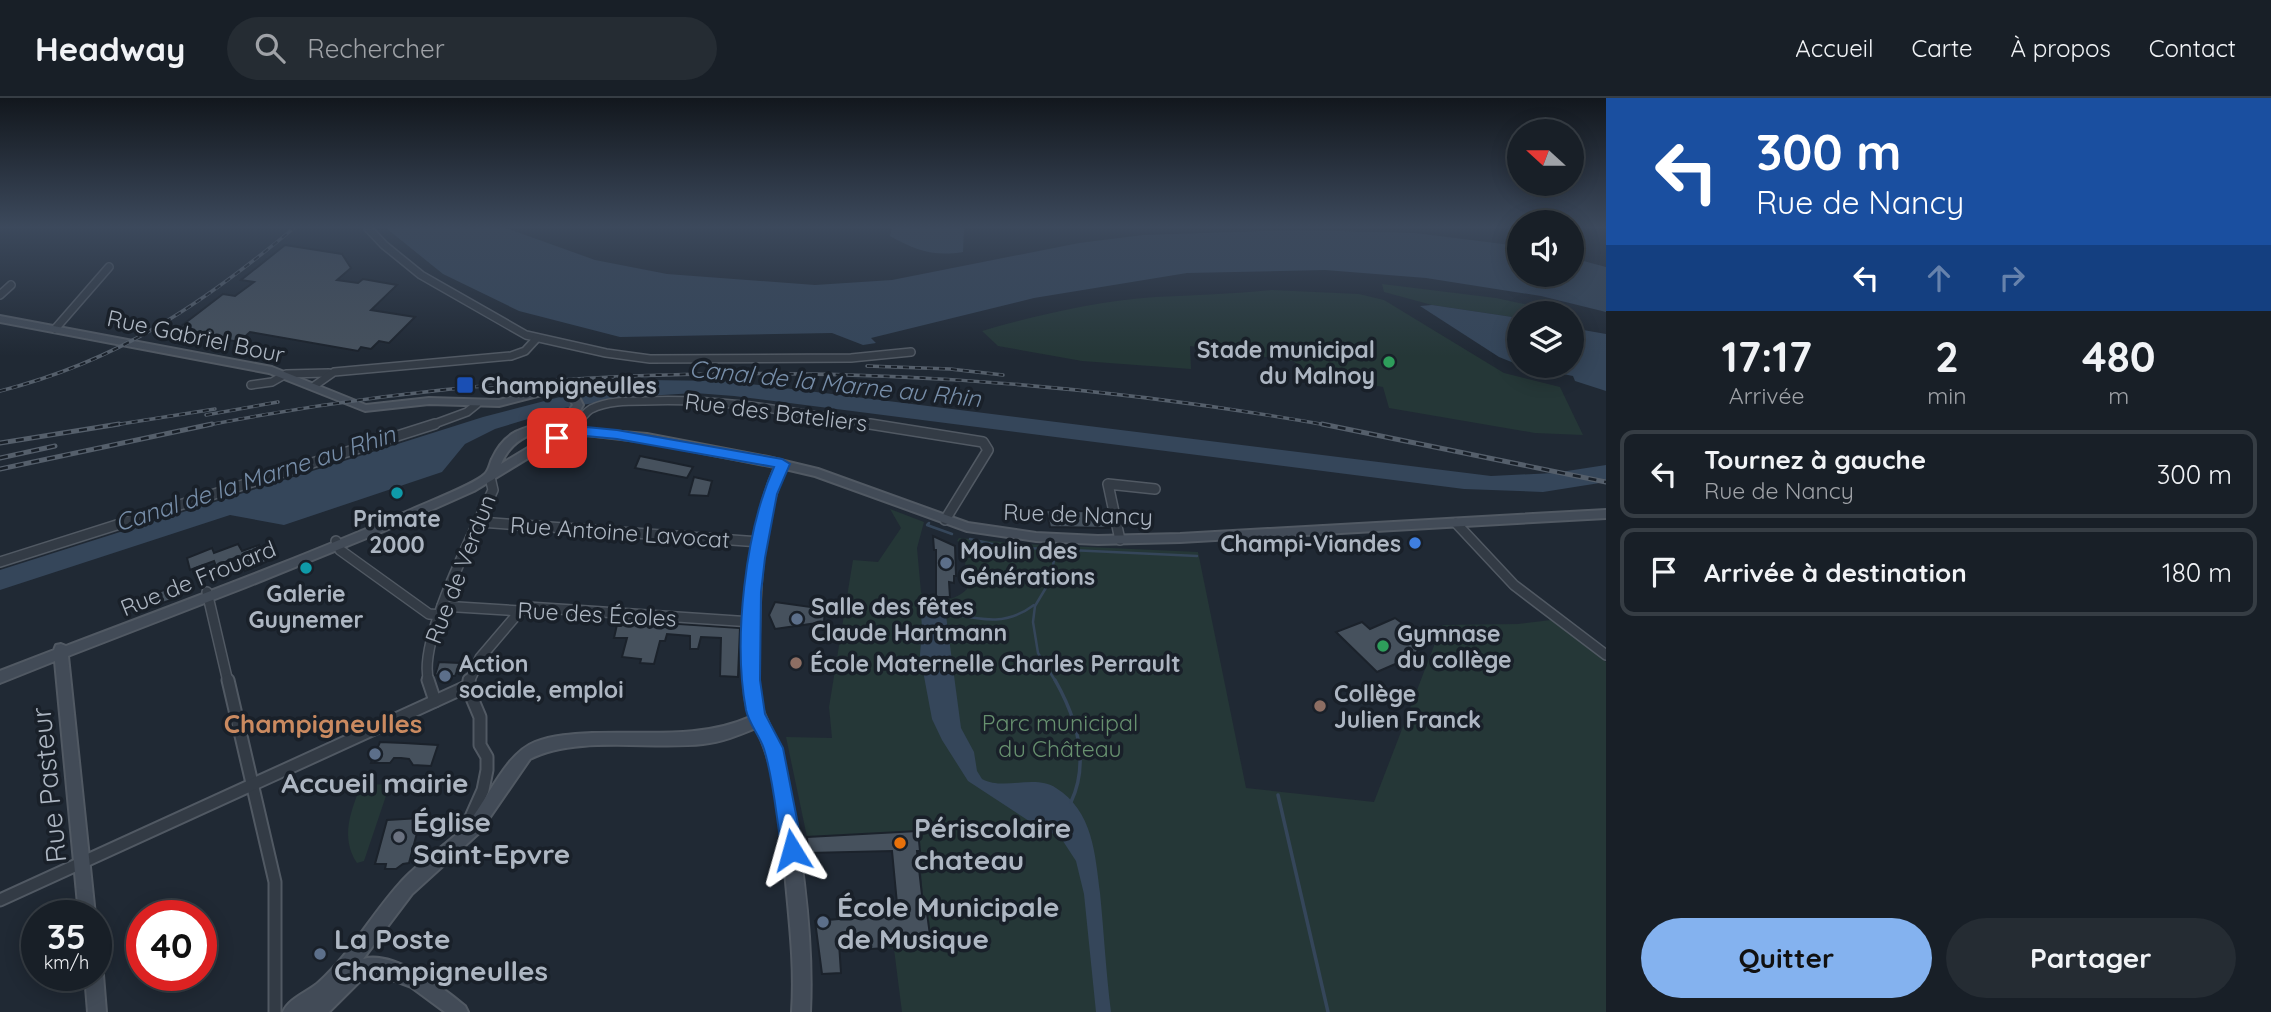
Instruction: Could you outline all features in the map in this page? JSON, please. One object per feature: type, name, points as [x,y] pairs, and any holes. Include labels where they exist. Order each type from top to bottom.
[{"type":"main road","name":"Rue Gabriel Bour","points":[[0,318],[286,374],[365,408],[424,401],[477,404]]},
{"type":"main road","name":"Rue Gabriel Bour","points":[[506,444],[520,433],[566,417],[578,406],[572,393],[561,389],[547,390]]},
{"type":"main road","name":"Rue de Nancy","points":[[490,477],[550,440],[575,433],[593,432],[647,438],[782,464],[830,477],[945,520],[988,532],[1012,535],[1120,540],[1283,534],[1606,514]]},
{"type":"main road","points":[[490,477],[496,458],[506,444],[519,458]]},
{"type":"main road","points":[[292,1012],[324,989],[362,948],[406,888],[473,828],[525,754],[533,747],[587,740],[697,738],[727,732],[759,720],[751,690],[753,592],[769,494],[782,464]]},
{"type":"main road","name":"Rue de Frouard","points":[[0,674],[208,595],[490,477]]},
{"type":"main road","name":"Rue Pasteur","points":[[61,651],[85,900]]},
{"type":"main road","points":[[368,966],[412,976],[459,1012]]},
{"type":"street","points":[[55,329],[106,271]]},
{"type":"street","points":[[414,271],[526,335],[606,354],[650,359],[850,358],[911,352]]},
{"type":"street","points":[[0,295],[11,285]]},
{"type":"street","points":[[251,385],[272,382],[286,374],[511,356],[525,351],[537,338]]},
{"type":"street","points":[[311,385],[334,372]]},
{"type":"street","points":[[311,385],[322,373]]},
{"type":"street","name":"Rue Gabriel Bour","points":[[477,404],[512,401],[547,390]]},
{"type":"street","name":"Rue des Bateliers","points":[[575,433],[583,416],[594,408],[693,399],[729,402],[980,441],[988,447],[945,520]]},
{"type":"street","points":[[0,562],[445,421],[467,412],[477,404]]},
{"type":"street","name":"Rue de Verdun","points":[[435,701],[425,670],[442,610],[493,490],[490,477]]},
{"type":"street","points":[[1120,540],[1108,484],[1155,489]]},
{"type":"street","name":"Rue Antoine Lavocat","points":[[480,522],[760,542]]},
{"type":"street","points":[[1456,523],[1514,585],[1606,655]]},
{"type":"street","points":[[337,543],[340,550],[429,614],[442,610]]},
{"type":"street","points":[[208,595],[275,882],[275,1012]]},
{"type":"street","name":"Rue des Écoles","points":[[442,610],[520,611],[528,607],[752,622]]},
{"type":"street","points":[[463,835],[465,824],[480,801],[489,776],[487,757],[480,749],[478,740],[479,712],[468,686],[474,668],[520,611]]},
{"type":"street","points":[[0,900],[468,686]]},
{"type":"street","points":[[759,720],[773,748],[791,839],[803,972],[801,1012]]},
{"type":"street","points":[[316,1012],[353,975],[368,966],[362,948]]},
{"type":"street","points":[[95,991],[97,1012]]},
{"type":"green space","points":[[1382,284],[1510,301],[1507,301],[1507,316],[1432,305],[1384,292]]},
{"type":"green space","name":"Stade municipal du Malnoy","points":[[1272,290],[1359,294],[1384,300],[1507,374],[1507,378],[1524,378],[1560,387],[1583,435],[1535,433],[1389,408],[1383,387],[1298,373],[1297,364],[1293,361],[1190,346],[1191,369],[1082,361],[998,346],[982,331],[1089,305],[1155,297]]},
{"type":"green space","name":"Parc municipal du Château","points":[[890,509],[924,522],[917,548],[921,592],[923,597],[935,599],[952,598],[967,589],[964,546],[967,546],[957,541],[959,538],[1023,544],[1198,552],[1246,788],[1374,802],[1442,625],[1518,624],[1551,620],[1606,662],[1606,1012],[902,1012],[894,949],[886,948],[885,938],[930,935],[927,913],[924,913],[918,831],[807,837],[786,737],[832,738],[829,707],[853,560],[878,562],[901,528]]},
{"type":"green space","points":[[390,784],[364,861],[357,863],[348,834],[351,814],[361,785]]},
{"type":"water","points":[[439,271],[650,271],[815,285],[892,280],[939,271],[1295,271],[1187,273],[1034,298],[871,338],[876,343],[863,345],[832,333],[620,337],[519,311]]},
{"type":"water","points":[[1333,271],[1507,271],[1507,287],[1584,287],[1584,271],[1606,271],[1606,312],[1584,307],[1584,301],[1561,301],[1426,278]]},
{"type":"water","points":[[1432,305],[1507,316],[1507,360],[1499,357],[1420,306]]},
{"type":"water","points":[[1584,330],[1606,334],[1606,391],[1575,381],[1574,378],[1584,378]]},
{"type":"water","name":"Canal de la Marne au Rhin","points":[[648,380],[721,381],[759,385],[1491,476],[1554,473],[1606,465],[1606,482],[1543,492],[1464,489],[734,396],[695,393],[630,397],[564,408],[495,429],[465,444],[442,472],[284,525],[230,515],[0,590],[0,570],[483,417],[602,386]]},
{"type":"water","points":[[920,600],[945,608],[961,728],[974,752],[977,771],[982,779],[1000,784],[1048,784],[1068,798],[1085,821],[1096,863],[1111,1012],[1096,1012],[1084,894],[1076,861],[1061,838],[1029,821],[968,781],[932,719],[920,655]]},
{"type":"building","points":[[253,271],[348,271],[337,280],[358,283],[363,279],[397,285],[371,310],[415,317],[389,343],[379,341],[371,349],[361,347],[358,351],[250,332],[239,342],[176,330],[223,294],[235,296],[254,282],[241,280]]},
{"type":"building","points":[[640,456],[693,467],[687,478],[635,468]]},
{"type":"building","points":[[694,477],[712,481],[708,496],[689,495]]},
{"type":"building","points":[[1046,510],[1106,512],[1110,528],[1050,527]]},
{"type":"building","name":"Moulin des Générations","points":[[933,536],[955,546],[956,576],[954,583],[949,582],[950,597],[936,597],[936,550]]},
{"type":"building","points":[[238,544],[242,551],[259,545],[266,562],[245,571],[239,556],[216,566],[214,561],[190,570],[187,558],[212,548],[214,553]]},
{"type":"building","points":[[169,588],[171,600],[145,609],[143,598]]},
{"type":"building","name":"Salle des fêtes Claude Hartmann","points":[[775,602],[825,609],[824,622],[775,629],[769,615]]},
{"type":"building","name":"Gymnase du collège","points":[[1395,618],[1419,635],[1407,640],[1418,649],[1416,655],[1377,672],[1336,632],[1362,622],[1370,629]]},
{"type":"building","points":[[618,620],[740,628],[738,677],[720,676],[721,638],[701,637],[698,649],[690,649],[690,636],[667,634],[665,641],[660,641],[654,664],[640,663],[641,659],[622,657],[627,638],[614,638]]},
{"type":"building","points":[[439,662],[460,663],[455,676],[435,675]]},
{"type":"building","points":[[380,742],[438,745],[431,766],[413,765],[409,759],[401,758],[394,758],[390,763],[371,763]]},
{"type":"building","name":"Église Saint-Epvre","points":[[421,818],[409,863],[396,869],[385,869],[386,864],[375,864],[387,820]]},
{"type":"building","points":[[918,831],[920,851],[917,851],[924,913],[927,913],[930,935],[885,938],[886,948],[871,949],[871,940],[839,943],[841,973],[822,974],[815,921],[898,914],[892,851],[808,853],[807,837]]},
{"type":"waterway","points":[[929,523],[927,525],[952,534]]},
{"type":"waterway","points":[[970,539],[1006,547],[1197,556]]},
{"type":"waterway","points":[[1054,560],[1050,581],[1035,606],[1033,622],[1038,653],[1056,682]]},
{"type":"waterway","points":[[946,613],[992,620],[1013,616],[1034,605]]},
{"type":"waterway","points":[[1056,682],[1069,709],[1078,740],[1079,771],[1071,802]]},
{"type":"waterway","points":[[1278,795],[1328,1012]]},
{"type":"railway","points":[[0,391],[43,379],[120,347],[191,306],[240,271]]},
{"type":"railway","points":[[867,366],[950,369],[1003,375]]},
{"type":"railway","points":[[203,426],[343,402],[484,386],[626,376],[768,374],[909,377],[1051,387],[1192,404],[1331,426]]},
{"type":"railway","points":[[206,415],[278,402]]},
{"type":"railway","points":[[108,426],[215,409]]},
{"type":"railway","points":[[0,443],[119,424]]},
{"type":"railway","points":[[0,469],[212,424]]},
{"type":"railway","points":[[1322,424],[1331,426]]},
{"type":"railway","points":[[1331,426],[1606,482]]},
{"type":"railway","points":[[0,458],[55,446]]},
{"type":"place","name":"Stade municipal du Malnoy","points":[[1389,362]]},
{"type":"place","name":"Champigneulles","points":[[465,385]]},
{"type":"place","name":"Primate 2000","points":[[397,493]]},
{"type":"place","name":"Champi-Viandes","points":[[1415,543]]},
{"type":"place","name":"Moulin des Générations","points":[[946,563]]},
{"type":"place","name":"Galerie Guynemer","points":[[306,568]]},
{"type":"place","name":"Salle des fêtes Claude Hartmann","points":[[797,619]]},
{"type":"place","name":"Gymnase du collège","points":[[1383,646]]},
{"type":"place","name":"École Maternelle Charles Perrault","points":[[796,663]]},
{"type":"place","name":"Action sociale, emploi","points":[[445,676]]},
{"type":"place","name":"Collège Julien Franck","points":[[1320,706]]},
{"type":"place","name":"Accueil mairie","points":[[375,754]]},
{"type":"place","name":"Église Saint-Epvre","points":[[399,837]]},
{"type":"place","name":"Périscolaire chateau","points":[[900,843]]},
{"type":"place","name":"École Municipale de Musique","points":[[823,922]]},
{"type":"place","name":"La Poste Champigneulles","points":[[320,954]]},
{"type":"district","name":"Champigneulles","points":[[323,723]]},
{"type":"route","points":[[557,438],[586,432],[617,434],[782,464],[769,494],[757,558],[753,592],[751,680],[756,714],[773,748],[792,850]]}]
